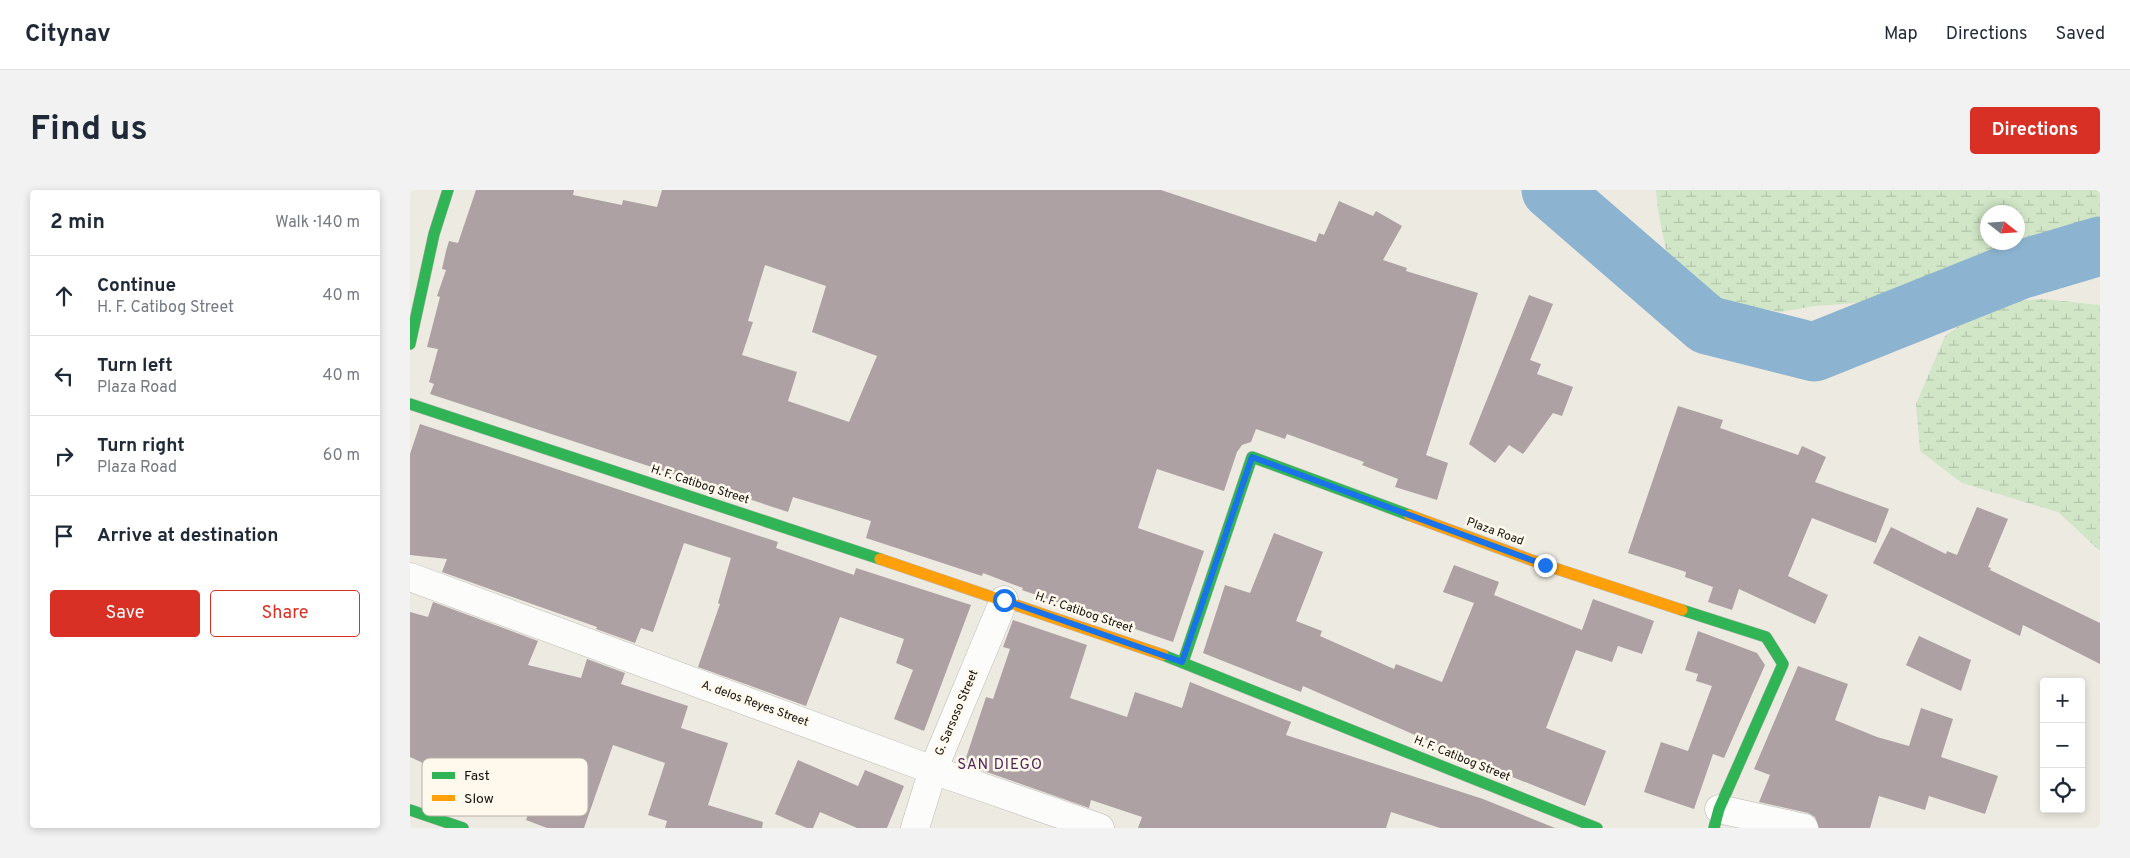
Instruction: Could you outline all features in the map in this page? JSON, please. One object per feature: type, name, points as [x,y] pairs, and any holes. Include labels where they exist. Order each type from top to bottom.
[{"type":"street","points":[[410,344],[434,234],[448,190]]},
{"type":"street","name":"H. F. Catibog Street","points":[[410,404],[1004,600],[1182,662],[1597,828]]},
{"type":"street","name":"Plaza Road","points":[[1182,662],[1252,457],[1545,565],[1766,637],[1783,664],[1717,818]]},
{"type":"street","name":"A. delos Reyes Street","points":[[410,577],[933,770],[1100,828]]},
{"type":"street","name":"G. Sarsoso Street","points":[[915,828],[933,770],[1004,600]]},
{"type":"street","points":[[410,810],[422,814]]},
{"type":"street","points":[[428,816],[463,828]]},
{"type":"street","points":[[1717,818],[1804,828]]},
{"type":"green space","points":[[1656,190],[2100,190],[2100,218],[2051,233],[2025,244],[2025,205],[1980,205],[1980,250],[2010,250],[1917,289],[1871,302],[1814,306],[1781,312],[1720,302],[1695,289],[1668,260],[1658,211]]},
{"type":"green space","points":[[2043,299],[2100,305],[2100,551],[2058,512],[1962,483],[1920,451],[1916,404],[1945,336],[1978,312],[2014,301]]},
{"type":"building","points":[[476,190],[574,190],[573,195],[622,205],[623,200],[657,207],[662,190],[1161,190],[1316,242],[1319,233],[1324,235],[1339,201],[1373,216],[1376,211],[1402,226],[1383,260],[1407,268],[1406,271],[1478,293],[1426,455],[1448,463],[1437,500],[1395,487],[1398,479],[1362,465],[1364,462],[1287,434],[1285,439],[1256,429],[1251,442],[1242,445],[1237,452],[1224,491],[1157,469],[1138,528],[1204,551],[1173,642],[1022,590],[1023,588],[983,573],[982,576],[866,538],[871,521],[793,497],[788,512],[430,394],[434,384],[429,382],[438,349],[427,347],[440,297],[437,296],[446,270],[442,269],[446,251],[449,241],[458,243]],"holes":[[[765,265],[826,286],[812,332],[877,356],[849,422],[788,401],[797,372],[742,355],[753,322],[748,321]]]},
{"type":"building","points":[[1529,295],[1553,304],[1530,360],[1541,364],[1537,374],[1573,387],[1562,416],[1553,413],[1523,454],[1509,445],[1495,463],[1469,444]]},
{"type":"building","points":[[1678,406],[1723,420],[1720,428],[1798,455],[1802,446],[1826,457],[1815,482],[1889,509],[1876,543],[1812,518],[1788,576],[1828,595],[1815,624],[1739,589],[1732,610],[1708,602],[1713,587],[1685,577],[1686,572],[1628,553]]},
{"type":"building","points":[[420,424],[778,542],[776,548],[854,575],[856,568],[971,605],[924,731],[894,719],[913,670],[896,663],[904,639],[840,617],[806,706],[698,667],[720,604],[718,603],[731,558],[684,543],[653,632],[641,628],[635,643],[596,629],[597,627],[442,572],[447,559],[410,555],[410,454]]},
{"type":"building","points":[[1977,507],[2008,519],[1988,567],[1991,568],[1990,570],[2100,623],[2100,664],[2023,625],[2020,636],[1873,563],[1891,527],[1946,554],[1947,551],[1957,555]]},
{"type":"building","points":[[1274,533],[1323,552],[1296,621],[1322,631],[1320,636],[1394,669],[1396,664],[1442,682],[1474,603],[1443,592],[1454,565],[1499,582],[1494,595],[1582,630],[1593,599],[1654,621],[1642,654],[1618,646],[1612,662],[1576,650],[1546,728],[1606,751],[1585,806],[1495,770],[1303,686],[1301,692],[1203,653],[1225,585],[1250,593]]},
{"type":"building","points":[[433,602],[538,641],[528,665],[581,678],[587,659],[625,673],[621,684],[688,706],[681,728],[728,743],[708,805],[763,822],[762,828],[665,828],[667,821],[648,815],[665,763],[613,745],[584,828],[547,828],[526,820],[528,816],[588,816],[588,758],[422,758],[422,762],[410,757],[410,612],[428,617]]},
{"type":"building","points":[[1013,620],[1087,645],[1070,698],[1127,717],[1135,692],[1182,708],[1190,682],[1291,722],[1286,735],[1483,799],[1555,828],[1440,828],[1391,812],[1386,828],[1138,828],[1142,817],[1091,800],[1089,808],[964,764],[986,697],[993,699],[1010,649],[1003,647]]},
{"type":"building","points":[[1698,631],[1757,653],[1765,665],[1724,758],[1713,754],[1694,809],[1644,792],[1661,742],[1688,751],[1712,686],[1696,681],[1698,674],[1685,670]]},
{"type":"building","points":[[1919,636],[1971,660],[1961,691],[1906,665]]},
{"type":"building","points":[[1798,666],[1848,684],[1835,720],[1877,737],[1909,746],[1921,708],[1953,719],[1941,757],[1998,776],[1985,814],[1929,796],[1925,810],[1879,796],[1870,828],[1819,828],[1815,817],[1808,813],[1759,802],[1770,775],[1754,769]]},
{"type":"building","points":[[798,760],[858,786],[865,770],[904,786],[887,828],[857,828],[820,812],[813,828],[807,828],[775,814]]},
{"type":"waterway","points":[[1551,190],[1707,325],[1814,352],[2019,270],[2100,246]]},
{"type":"traffic: fast","points":[[410,344],[434,234],[448,190]]},
{"type":"traffic: fast","points":[[410,404],[880,559]]},
{"type":"traffic: fast","points":[[1183,662],[1252,457],[1409,515]]},
{"type":"traffic: fast","points":[[1682,610],[1766,637],[1783,664],[1719,809],[1714,828]]},
{"type":"traffic: fast","points":[[1163,655],[1597,828]]},
{"type":"traffic: fast","points":[[410,810],[422,814]]},
{"type":"traffic: fast","points":[[428,816],[463,828]]},
{"type":"traffic: slow","points":[[1409,515],[1545,565],[1682,610]]},
{"type":"traffic: slow","points":[[880,559],[1163,655]]},
{"type":"district","name":"SAN DIEGO","points":[[1000,765]]},
{"type":"route","points":[[1004,600],[1182,662],[1252,457],[1545,565]]}]
